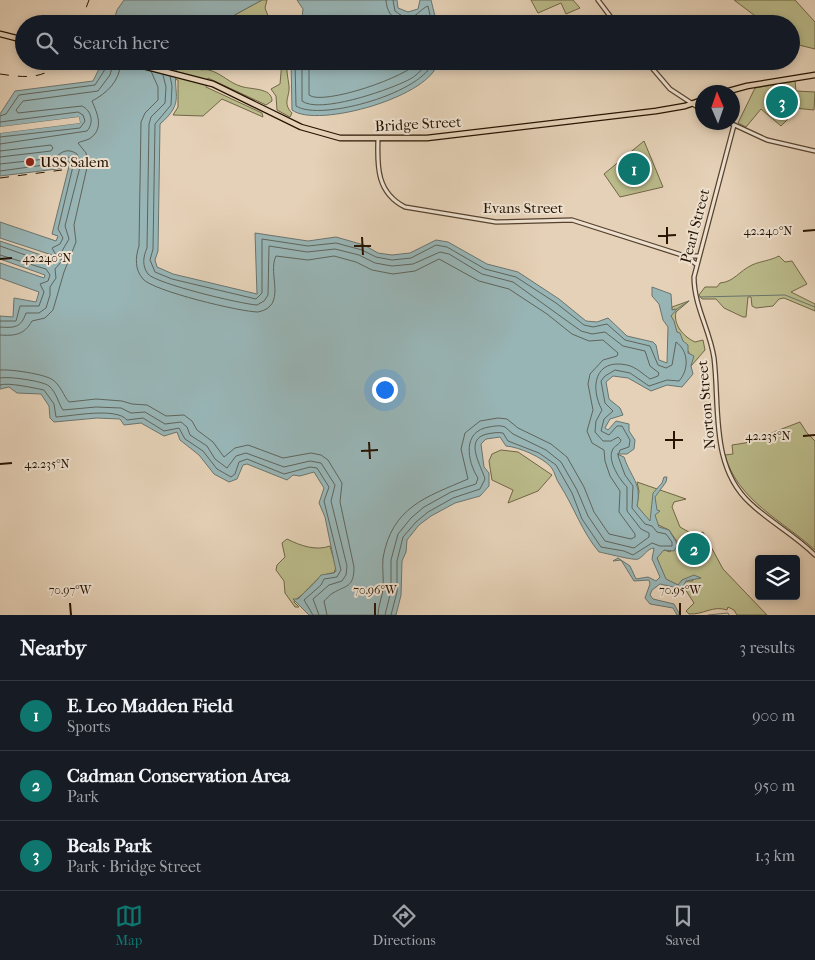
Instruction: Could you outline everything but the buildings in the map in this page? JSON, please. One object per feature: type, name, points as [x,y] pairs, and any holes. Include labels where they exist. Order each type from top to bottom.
[{"type":"main road","points":[[2,36],[15,38]]},
{"type":"main road","name":"Bridge Street","points":[[160,70],[213,84],[312,132],[340,138],[418,139],[656,111],[695,103]]},
{"type":"main road","points":[[740,88],[815,75]]},
{"type":"street","points":[[598,0],[609,15]]},
{"type":"street","points":[[654,70],[670,88],[695,106]]},
{"type":"street","points":[[740,128],[767,140],[815,151]]},
{"type":"street","name":"Pearl Street","points":[[708,334],[695,293],[696,264],[733,130]]},
{"type":"street","name":"Evans Street","points":[[378,139],[378,171],[382,184],[394,200],[405,207],[496,222],[572,220],[686,256],[698,256]]},
{"type":"street","name":"Evans Street","points":[[686,256],[696,264]]},
{"type":"street","name":"Norton Street","points":[[708,334],[714,357],[721,450],[726,467],[750,503],[815,556]]},
{"type":"green space","points":[[262,0],[267,0],[265,8],[268,15],[234,15]]},
{"type":"green space","points":[[531,0],[573,0],[580,8],[566,14],[561,3],[538,13]]},
{"type":"green space","points":[[734,0],[795,0],[815,22],[815,49],[800,45],[800,15],[754,15]]},
{"type":"green space","points":[[176,70],[211,71],[240,86],[265,91],[271,96],[272,101],[266,105],[208,78],[206,87],[262,113],[263,117],[222,99],[203,116],[173,115],[178,107],[178,80],[174,79]]},
{"type":"green space","points":[[281,70],[287,70],[289,90],[287,106],[292,113],[290,117],[277,110],[276,96],[271,89],[280,84]]},
{"type":"green space","points":[[795,81],[796,91],[815,92],[814,110],[794,108],[793,114],[781,126],[761,109],[746,127],[740,124],[740,119],[755,88]]},
{"type":"green space","points":[[644,141],[663,187],[620,197],[604,174]]},
{"type":"green space","points":[[779,256],[785,262],[792,261],[807,284],[791,292],[815,304],[815,311],[784,298],[779,299],[773,306],[756,308],[752,306],[751,297],[748,297],[746,317],[743,317],[724,308],[716,299],[702,299],[699,295],[705,287],[717,287],[720,283],[729,281],[747,267]]},
{"type":"green space","points":[[689,301],[676,312],[676,321],[683,334],[691,340],[695,342],[703,340],[705,350],[691,366],[692,358],[677,332],[670,314],[675,309],[672,310],[672,307]]},
{"type":"green space","points":[[800,422],[815,441],[815,550],[750,497],[731,471],[725,455],[733,454],[732,445],[745,443]]},
{"type":"green space","points":[[501,450],[518,452],[552,475],[538,491],[508,503],[513,490],[492,480],[489,461],[492,454]]},
{"type":"green space","points":[[637,482],[686,499],[674,502],[672,507],[680,527],[694,535],[703,532],[723,569],[767,615],[737,615],[734,610],[728,607],[727,610],[717,609],[694,614],[689,614],[686,611],[694,603],[683,586],[686,581],[693,581],[691,578],[682,580],[680,585],[678,585],[665,579],[657,555],[664,550],[670,552],[678,543],[669,530],[648,520],[637,506],[639,491]]},
{"type":"green space","points":[[287,539],[308,547],[330,546],[336,567],[334,573],[322,576],[295,600],[294,602],[299,607],[295,607],[285,593],[284,581],[276,570],[277,565],[285,557],[282,543]]},
{"type":"water","points":[[124,0],[262,0],[234,15],[116,15]]},
{"type":"water","points":[[297,0],[397,0],[398,8],[408,12],[418,9],[420,0],[431,0],[435,15],[302,15],[303,9]]},
{"type":"water","points":[[98,70],[177,70],[176,103],[168,116],[160,124],[158,251],[155,260],[157,267],[173,274],[257,294],[255,233],[308,241],[336,237],[364,245],[378,253],[392,255],[410,253],[436,240],[448,242],[487,264],[518,272],[559,299],[586,321],[597,322],[608,318],[627,336],[653,342],[656,345],[659,360],[667,363],[668,327],[663,320],[659,304],[652,296],[652,287],[671,294],[672,310],[677,309],[671,316],[677,332],[680,333],[683,341],[688,345],[688,353],[694,356],[691,366],[693,374],[682,387],[667,385],[651,391],[628,378],[613,376],[606,382],[609,399],[620,408],[623,415],[610,419],[605,428],[608,430],[616,421],[629,424],[629,431],[635,440],[634,449],[627,454],[617,454],[624,457],[637,486],[637,506],[650,521],[653,493],[662,483],[664,477],[667,477],[666,482],[655,497],[657,510],[660,511],[655,515],[659,527],[669,530],[678,545],[674,551],[664,550],[657,558],[666,579],[678,585],[682,580],[694,575],[701,578],[686,581],[682,589],[660,584],[652,590],[650,595],[653,599],[674,604],[680,615],[677,615],[673,608],[650,604],[645,598],[650,584],[649,580],[634,581],[621,560],[630,566],[636,579],[648,577],[656,581],[660,577],[652,559],[654,548],[638,559],[599,552],[583,528],[551,467],[530,453],[506,446],[500,437],[486,439],[481,444],[484,467],[489,473],[489,486],[480,496],[455,503],[431,516],[419,525],[407,540],[406,552],[402,561],[401,595],[396,615],[309,615],[293,599],[298,599],[321,575],[336,571],[325,517],[319,503],[324,488],[314,472],[300,476],[293,475],[287,480],[247,464],[243,465],[237,479],[229,482],[214,474],[199,455],[180,440],[177,432],[164,436],[141,423],[124,425],[120,419],[97,418],[54,422],[50,418],[49,406],[41,394],[17,393],[9,387],[0,389],[0,316],[13,317],[14,298],[36,302],[39,292],[0,278],[0,263],[44,278],[45,275],[0,259],[0,241],[50,258],[52,255],[0,238],[0,222],[56,241],[58,236],[52,234],[70,162],[66,162],[65,168],[0,176],[0,133],[80,123],[79,117],[0,127],[0,114],[15,91],[93,81]]},
{"type":"water","points":[[291,70],[434,70],[432,74],[417,86],[397,97],[373,106],[325,115],[305,115],[292,110]]},
{"type":"pier","points":[[79,117],[80,123],[0,133],[0,127]]},
{"type":"waterway","points":[[699,297],[785,295],[815,307]]},
{"type":"waterway","points":[[677,309],[689,301]]},
{"type":"waterway","points":[[708,615],[728,613],[729,615]]},
{"type":"railway","points":[[83,15],[89,0]]},
{"type":"railway","points":[[0,74],[32,76],[40,75],[50,70]]},
{"type":"railway","points":[[0,178],[62,170]]},
{"type":"place","name":"Beals Park","points":[[782,102]]},
{"type":"place","name":"USS Salem","points":[[30,162]]},
{"type":"place","name":"E. Leo Madden Field","points":[[634,169]]},
{"type":"place","name":"Cadman Conservation Area","points":[[694,549]]}]
